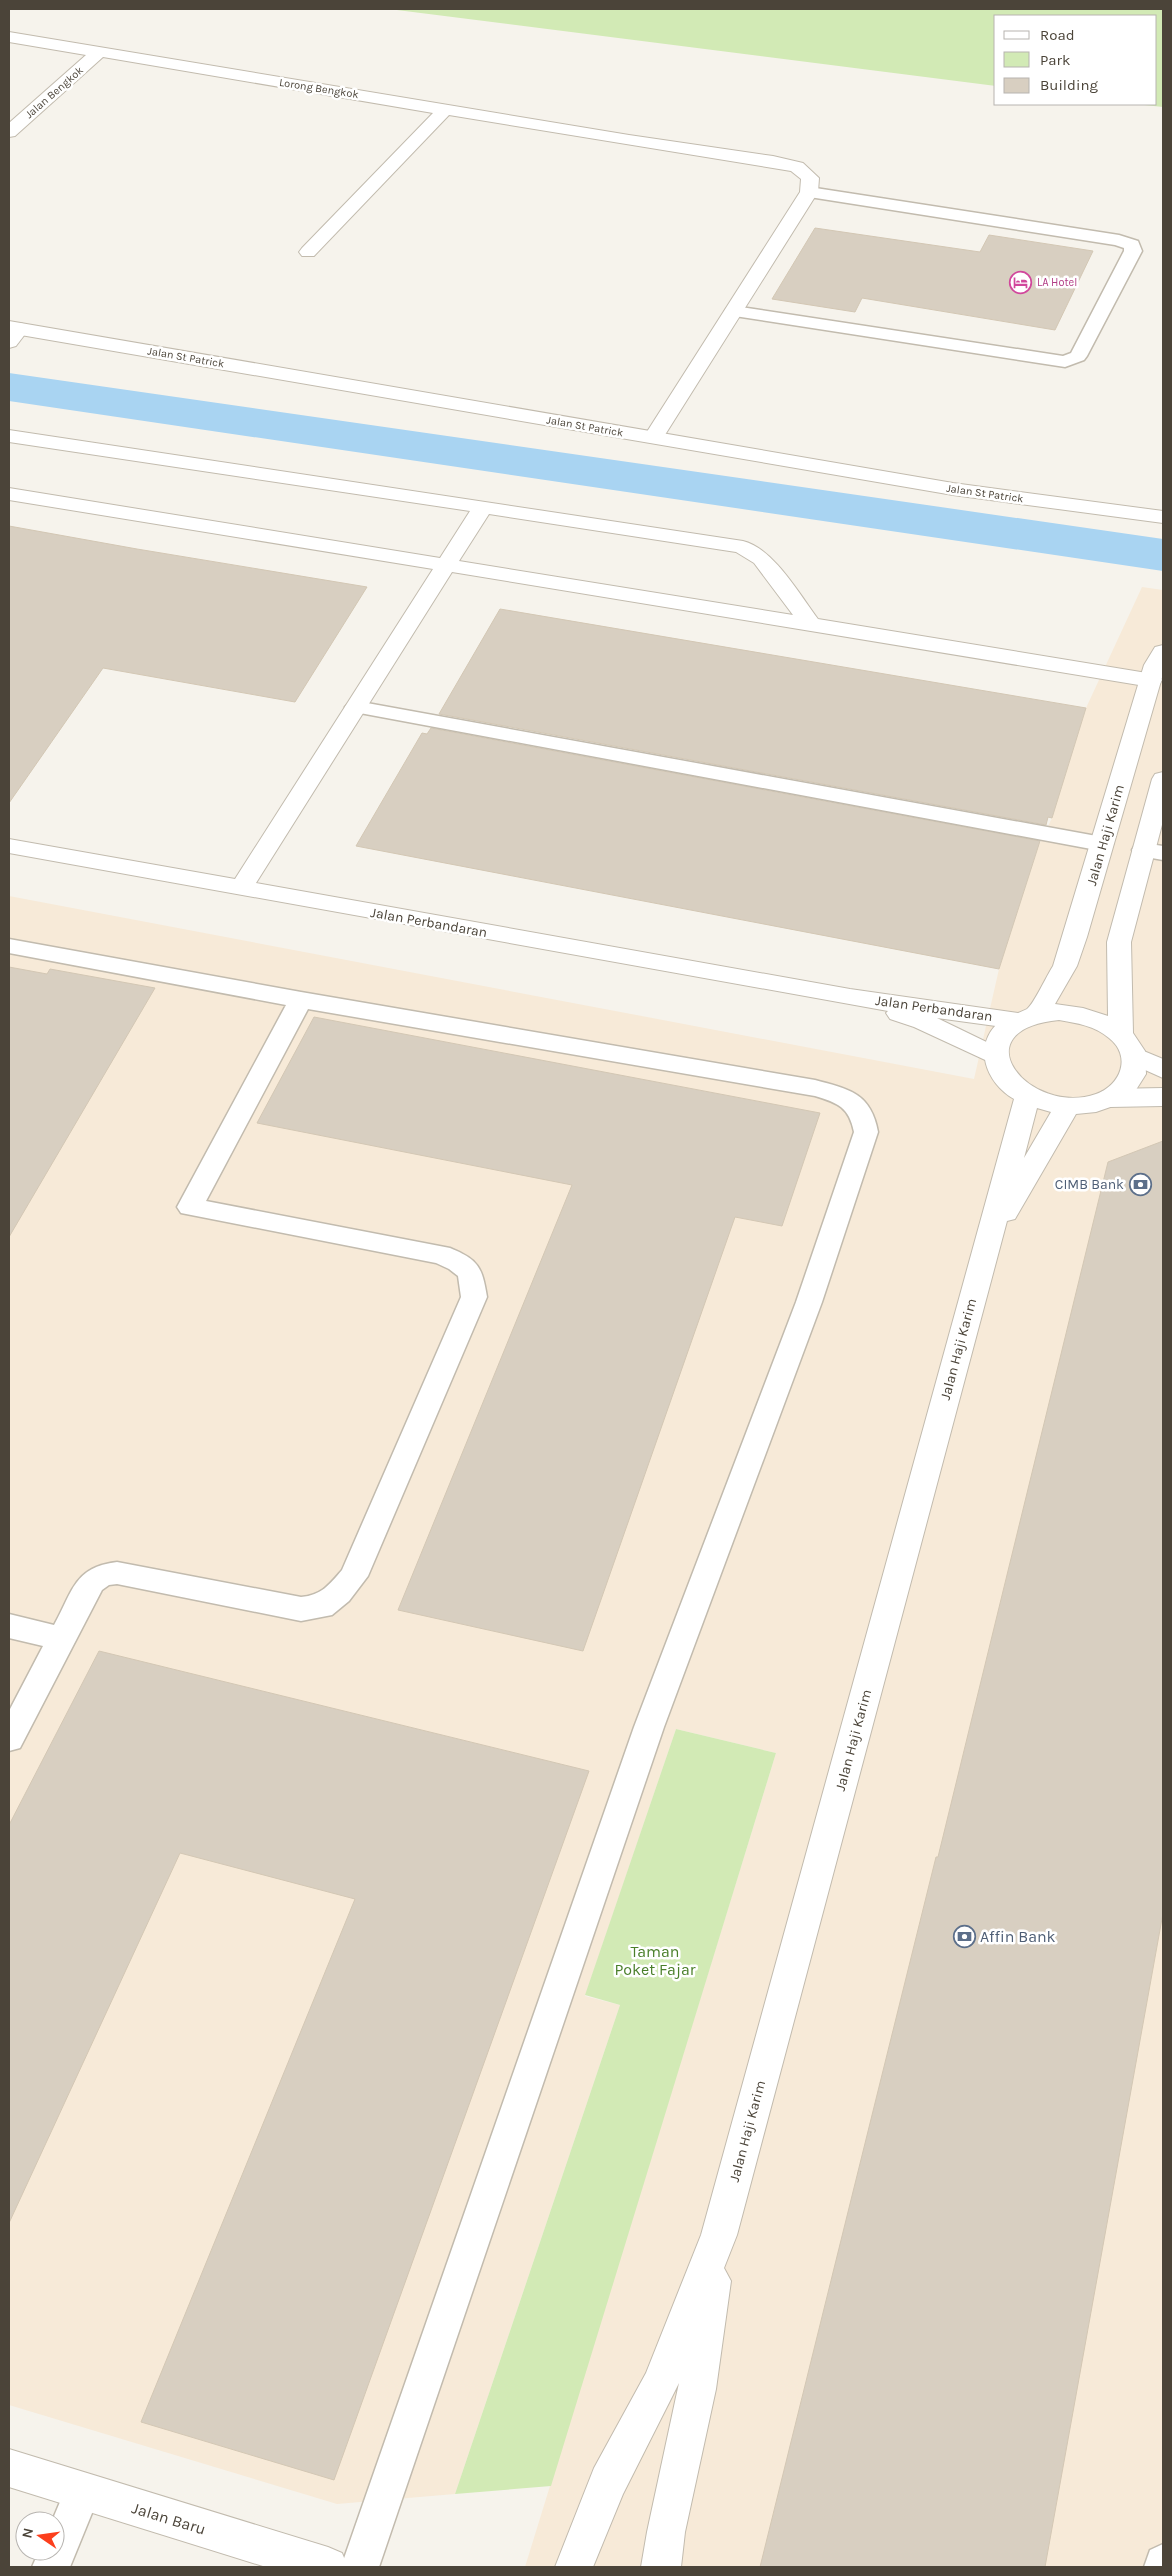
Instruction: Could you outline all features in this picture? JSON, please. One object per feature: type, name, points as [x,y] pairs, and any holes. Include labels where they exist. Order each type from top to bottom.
[{"type":"street","name":"Lorong Bengkok","points":[[9,37],[797,167],[810,178],[808,192]]},
{"type":"street","name":"Jalan Bengkok","points":[[9,132],[99,52]]},
{"type":"street","points":[[308,252],[446,109]]},
{"type":"street","points":[[653,438],[808,192]]},
{"type":"street","name":"Jalan St Patrick","points":[[13,333],[943,487],[1163,517]]},
{"type":"street","points":[[9,436],[718,542],[743,548],[761,559],[810,623]]},
{"type":"street","points":[[9,494],[1151,680]]},
{"type":"street","points":[[241,888],[483,506]]},
{"type":"street","name":"Jalan Haji Karim","points":[[1027,1017],[1065,966],[1155,665],[1163,652]]},
{"type":"street","points":[[1163,779],[1153,851],[1119,942],[1118,968],[1128,1045],[1134,1067],[1131,1079],[1123,1090],[1110,1098],[1090,1104],[1068,1105],[1047,1102],[1028,1095],[1011,1084],[1000,1072],[996,1057],[996,1043],[1005,1031],[1027,1017],[1060,1012],[1082,1015],[1104,1023],[1128,1045],[1163,1070]]},
{"type":"street","name":"Jalan Perbandaran","points":[[9,846],[850,997],[1027,1017]]},
{"type":"street","name":"Jalan Perbandaran","points":[[850,997],[923,1021],[996,1057]]},
{"type":"street","points":[[986,1246],[1028,1095]]},
{"type":"street","points":[[1110,1098],[1163,1097]]},
{"type":"street","points":[[986,1246],[1068,1105]]},
{"type":"street","name":"Jalan Haji Karim","points":[[719,2235],[986,1246]]},
{"type":"street","points":[[574,2567],[608,2482],[660,2384],[719,2235]]},
{"type":"street","points":[[661,2567],[666,2532],[697,2389],[719,2235]]},
{"type":"street","name":"Jalan Baru","points":[[9,2468],[328,2567]]},
{"type":"lane","points":[[734,310],[1065,362],[1078,356],[1133,251],[1132,245],[1119,240],[808,192]]},
{"type":"lane","points":[[356,707],[1102,844]]},
{"type":"lane","points":[[9,946],[301,1000],[815,1088],[854,1102],[864,1118],[866,1132],[809,1302],[648,1727],[360,2567]]},
{"type":"lane","points":[[9,1739],[92,1582],[102,1575],[117,1573],[301,1609],[322,1607],[339,1593],[354,1576],[474,1297],[470,1272],[458,1262],[441,1255],[190,1207],[301,1000]]},
{"type":"lane","points":[[9,1626],[62,1639]]},
{"type":"lane","points":[[51,2567],[83,2491]]},
{"type":"shaded area","points":[[1142,587],[1163,590],[1163,2567],[525,2567],[776,1753],[676,1729],[585,1996],[620,2005],[455,2494],[337,2504],[9,2405],[9,896],[974,1079],[999,969],[1039,845],[1052,818],[1086,708]]},
{"type":"green space","points":[[389,9],[1163,9],[1163,107],[1144,105],[1157,105],[1157,15],[994,15],[994,86]]},
{"type":"green space","name":"Taman Poket Fajar","points":[[676,1729],[776,1753],[551,2486],[455,2494],[620,2005],[585,1995]]},
{"type":"building","points":[[815,228],[980,252],[989,235],[1093,251],[1055,330],[862,298],[855,312],[772,299]]},
{"type":"building","points":[[9,526],[367,587],[295,702],[103,668],[9,803]]},
{"type":"building","points":[[500,609],[1086,708],[1052,818],[1048,817],[1046,825],[439,714]]},
{"type":"building","points":[[431,728],[1040,841],[999,969],[356,846],[422,733],[427,734]]},
{"type":"building","points":[[9,967],[47,974],[50,969],[155,988],[9,1237]]},
{"type":"building","points":[[314,1017],[820,1113],[782,1226],[735,1217],[583,1651],[398,1610],[572,1185],[257,1123]]},
{"type":"building","points":[[1163,1141],[1163,1913],[1045,2567],[760,2567],[936,1857],[938,1857],[1108,1162]]},
{"type":"building","points":[[99,1651],[589,1771],[334,2480],[141,2422],[355,1899],[180,1853],[9,2223],[9,1825]]},
{"type":"waterway","points":[[9,387],[1163,555]]},
{"type":"place","name":"LA Hotel","points":[[1021,282]]},
{"type":"place","name":"CIMB Bank","points":[[1140,1184]]},
{"type":"place","name":"Affin Bank","points":[[964,1936]]}]
